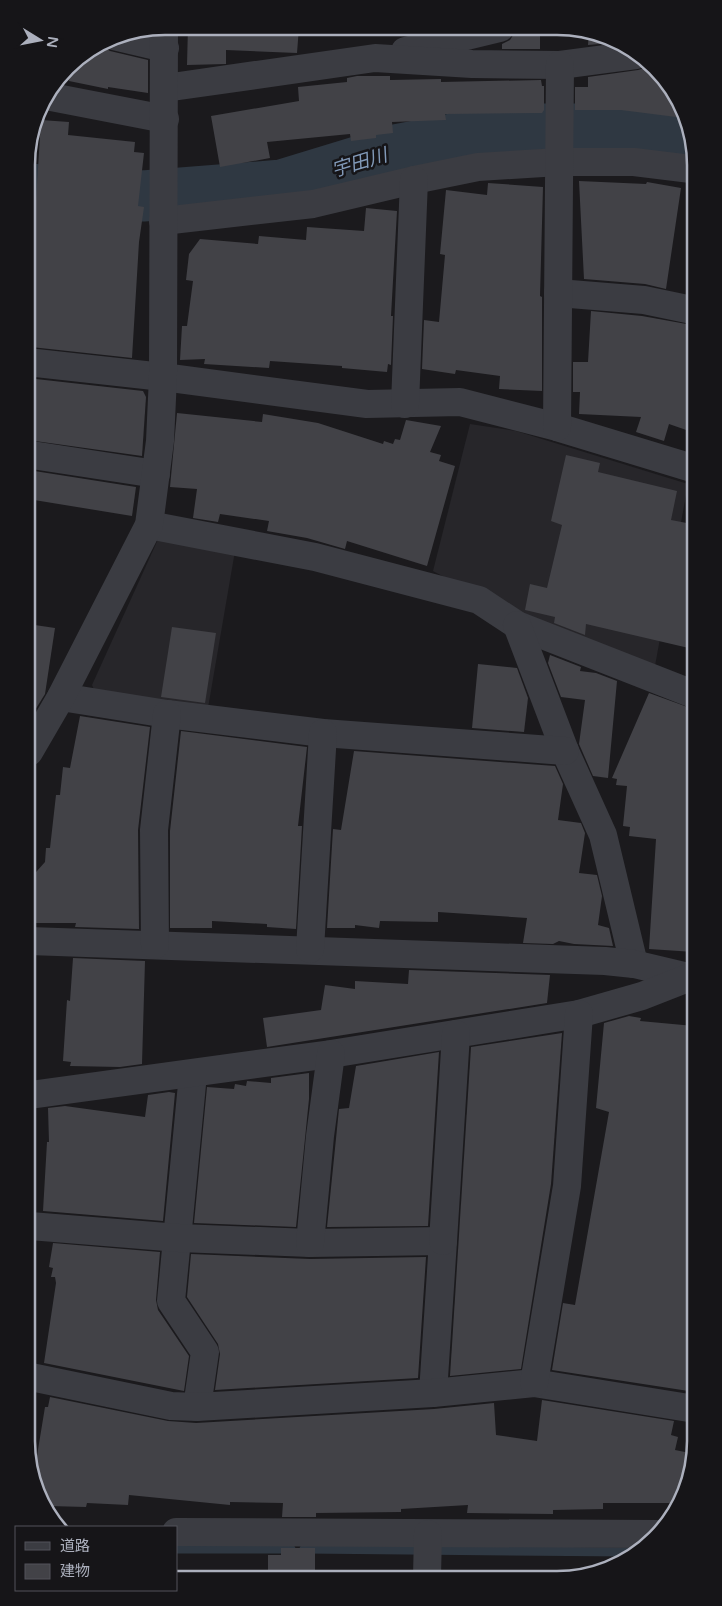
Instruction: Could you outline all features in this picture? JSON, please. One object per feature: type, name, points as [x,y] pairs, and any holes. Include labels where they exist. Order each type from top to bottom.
[{"type":"street","points":[[166,88],[375,58],[471,35]]},
{"type":"street","points":[[35,742],[61,697],[149,525],[160,442],[163,377],[166,88],[165,37],[146,37]]},
{"type":"street","points":[[375,58],[472,64],[560,65],[628,56]]},
{"type":"street","points":[[557,427],[560,65]]},
{"type":"street","points":[[54,98],[165,120]]},
{"type":"street","points":[[164,220],[313,204],[478,167],[559,162],[634,162],[687,169]]},
{"type":"street","points":[[405,404],[414,180]]},
{"type":"street","points":[[558,293],[644,300],[687,309]]},
{"type":"street","points":[[35,363],[163,377],[367,404],[460,402],[557,427],[687,466]]},
{"type":"street","points":[[35,455],[156,474]]},
{"type":"street","points":[[149,525],[315,557],[479,600],[517,625],[687,692]]},
{"type":"street","points":[[517,625],[565,751],[603,835],[634,964]]},
{"type":"street","points":[[61,697],[167,714],[323,733],[565,751]]},
{"type":"street","points":[[156,945],[154,830],[167,714]]},
{"type":"street","points":[[310,949],[323,733]]},
{"type":"street","points":[[35,941],[310,949],[605,961],[634,964],[687,977]]},
{"type":"street","points":[[35,1094],[331,1054],[580,1014],[642,996],[687,979]]},
{"type":"street","points":[[534,1383],[567,1186],[580,1014]]},
{"type":"street","points":[[433,1393],[456,1034]]},
{"type":"street","points":[[310,1243],[320,1136],[331,1054]]},
{"type":"street","points":[[193,1074],[179,1238],[171,1301],[205,1352],[197,1407]]},
{"type":"street","points":[[35,1226],[179,1238],[310,1243],[443,1241]]},
{"type":"street","points":[[35,1378],[171,1406],[197,1407],[433,1393],[534,1383],[687,1408]]},
{"type":"street","points":[[178,1532],[648,1534]]},
{"type":"street","points":[[427,1571],[428,1534]]},
{"type":"shaded area","points":[[470,424],[516,431],[687,484],[655,666],[480,596],[433,571]]},
{"type":"shaded area","points":[[160,535],[235,551],[208,708],[96,694],[92,685]]},
{"type":"building","points":[[188,35],[298,35],[297,53],[226,50],[226,64],[187,65]]},
{"type":"building","points":[[513,35],[540,35],[540,49],[502,49],[502,44],[510,40]]},
{"type":"building","points":[[588,40],[603,44],[588,45]]},
{"type":"building","points":[[106,49],[148,60],[148,93],[108,87],[108,89],[69,81],[70,77],[79,67]]},
{"type":"building","points":[[644,68],[655,79],[678,117],[621,110],[575,110],[575,87],[588,87],[588,77]]},
{"type":"building","points":[[357,76],[390,76],[390,80],[441,79],[441,82],[541,80],[542,86],[544,86],[544,110],[542,113],[445,114],[446,120],[392,122],[393,133],[376,135],[376,138],[351,141],[350,134],[267,142],[270,158],[220,167],[211,116],[299,101],[298,87],[347,82],[347,78]]},
{"type":"building","points":[[43,120],[69,122],[68,135],[135,142],[134,152],[144,153],[138,206],[144,207],[139,242],[132,358],[35,347],[35,217],[41,127]]},
{"type":"building","points":[[579,181],[646,184],[647,182],[681,188],[666,289],[645,284],[584,279]]},
{"type":"building","points":[[488,183],[543,187],[540,296],[542,297],[542,391],[499,389],[500,376],[456,370],[455,374],[422,369],[424,320],[439,322],[445,255],[440,254],[446,190],[487,195]]},
{"type":"building","points":[[366,208],[397,211],[391,316],[393,316],[391,365],[388,364],[387,372],[342,368],[342,366],[270,361],[269,368],[204,364],[205,359],[180,360],[182,326],[187,326],[193,281],[186,280],[189,254],[200,239],[258,244],[259,236],[306,240],[307,227],[364,231]]},
{"type":"building","points":[[591,311],[642,316],[687,324],[687,430],[669,424],[664,441],[636,432],[641,417],[579,414],[580,392],[573,392],[573,362],[588,362]]},
{"type":"building","points":[[35,379],[143,391],[146,397],[142,456],[35,441]]},
{"type":"building","points":[[177,413],[262,422],[263,414],[318,423],[383,444],[384,441],[393,444],[395,439],[400,440],[406,420],[441,426],[430,452],[441,455],[439,461],[455,466],[427,566],[347,541],[345,549],[307,538],[267,531],[269,521],[220,514],[218,522],[193,518],[197,489],[170,487]]},
{"type":"building","points":[[566,455],[600,463],[598,472],[677,491],[671,520],[687,523],[687,648],[586,624],[585,635],[554,623],[555,617],[525,610],[530,584],[547,588],[562,525],[551,521]]},
{"type":"building","points":[[35,471],[136,487],[132,516],[35,500]]},
{"type":"building","points":[[35,625],[55,628],[45,694],[35,710]]},
{"type":"building","points":[[172,627],[216,633],[205,703],[161,697]]},
{"type":"building","points":[[550,655],[581,667],[580,671],[596,673],[617,681],[608,778],[593,776],[579,744],[585,700],[561,697],[548,663]]},
{"type":"building","points":[[478,664],[517,668],[528,698],[524,732],[472,728]]},
{"type":"building","points":[[649,693],[687,707],[687,952],[649,949],[656,839],[629,836],[630,827],[623,826],[627,786],[616,785],[617,779],[612,778]]},
{"type":"building","points":[[80,716],[150,727],[138,830],[139,929],[75,927],[76,923],[35,923],[35,873],[45,862],[46,848],[50,848],[56,795],[60,795],[63,767],[70,768]]},
{"type":"building","points":[[181,731],[307,747],[298,826],[302,826],[296,929],[267,927],[267,924],[212,921],[212,928],[170,928],[170,831]]},
{"type":"building","points":[[354,751],[555,766],[563,784],[558,820],[581,823],[585,833],[579,873],[597,875],[602,896],[598,925],[609,928],[613,946],[574,944],[559,941],[553,944],[523,943],[527,918],[438,912],[438,922],[380,921],[379,928],[355,925],[355,928],[327,928],[333,829],[341,830]]},
{"type":"building","points":[[73,958],[145,961],[142,1064],[120,1067],[70,1066],[71,1062],[63,1061],[67,1000],[70,1001]]},
{"type":"building","points":[[409,970],[550,975],[547,1003],[267,1047],[263,1018],[321,1010],[325,985],[355,989],[355,981],[408,984]]},
{"type":"building","points":[[629,1016],[641,1018],[640,1021],[687,1025],[687,1391],[552,1370],[563,1303],[575,1305],[609,1112],[596,1108],[604,1023]]},
{"type":"building","points":[[562,1033],[551,1184],[521,1369],[450,1376],[471,1047]]},
{"type":"building","points":[[439,1052],[428,1226],[327,1227],[339,1109],[349,1108],[356,1066]]},
{"type":"building","points":[[309,1073],[309,1099],[296,1227],[194,1223],[207,1087],[234,1089],[235,1084],[246,1086],[247,1081],[271,1083],[271,1078]]},
{"type":"building","points":[[175,1093],[163,1221],[43,1211],[47,1142],[49,1142],[48,1108],[65,1106],[145,1117],[148,1095]]},
{"type":"building","points":[[53,1243],[160,1252],[156,1300],[158,1310],[189,1356],[184,1391],[44,1363],[56,1283],[55,1277],[51,1277],[53,1268],[49,1267]]},
{"type":"building","points":[[191,1254],[310,1259],[426,1257],[418,1378],[215,1390],[220,1354],[218,1344],[187,1297]]},
{"type":"building","points":[[50,1397],[168,1421],[196,1423],[434,1409],[494,1403],[496,1435],[537,1441],[542,1400],[674,1421],[671,1435],[678,1437],[675,1450],[686,1452],[683,1474],[671,1503],[603,1503],[603,1509],[553,1510],[553,1514],[467,1513],[468,1505],[401,1509],[401,1512],[316,1513],[316,1517],[282,1517],[283,1503],[230,1502],[230,1505],[129,1495],[128,1505],[87,1503],[86,1507],[52,1506],[39,1474],[36,1460],[45,1407],[48,1407]]},
{"type":"building","points":[[281,1548],[315,1548],[315,1571],[268,1571],[268,1555],[281,1555]]},
{"type":"waterway","name":"宇田川","points":[[35,189],[143,196],[282,185],[400,149],[504,129],[642,129],[684,137]]},
{"type":"waterway","points":[[178,1549],[291,1549]]},
{"type":"waterway","points":[[304,1549],[625,1552]]}]
